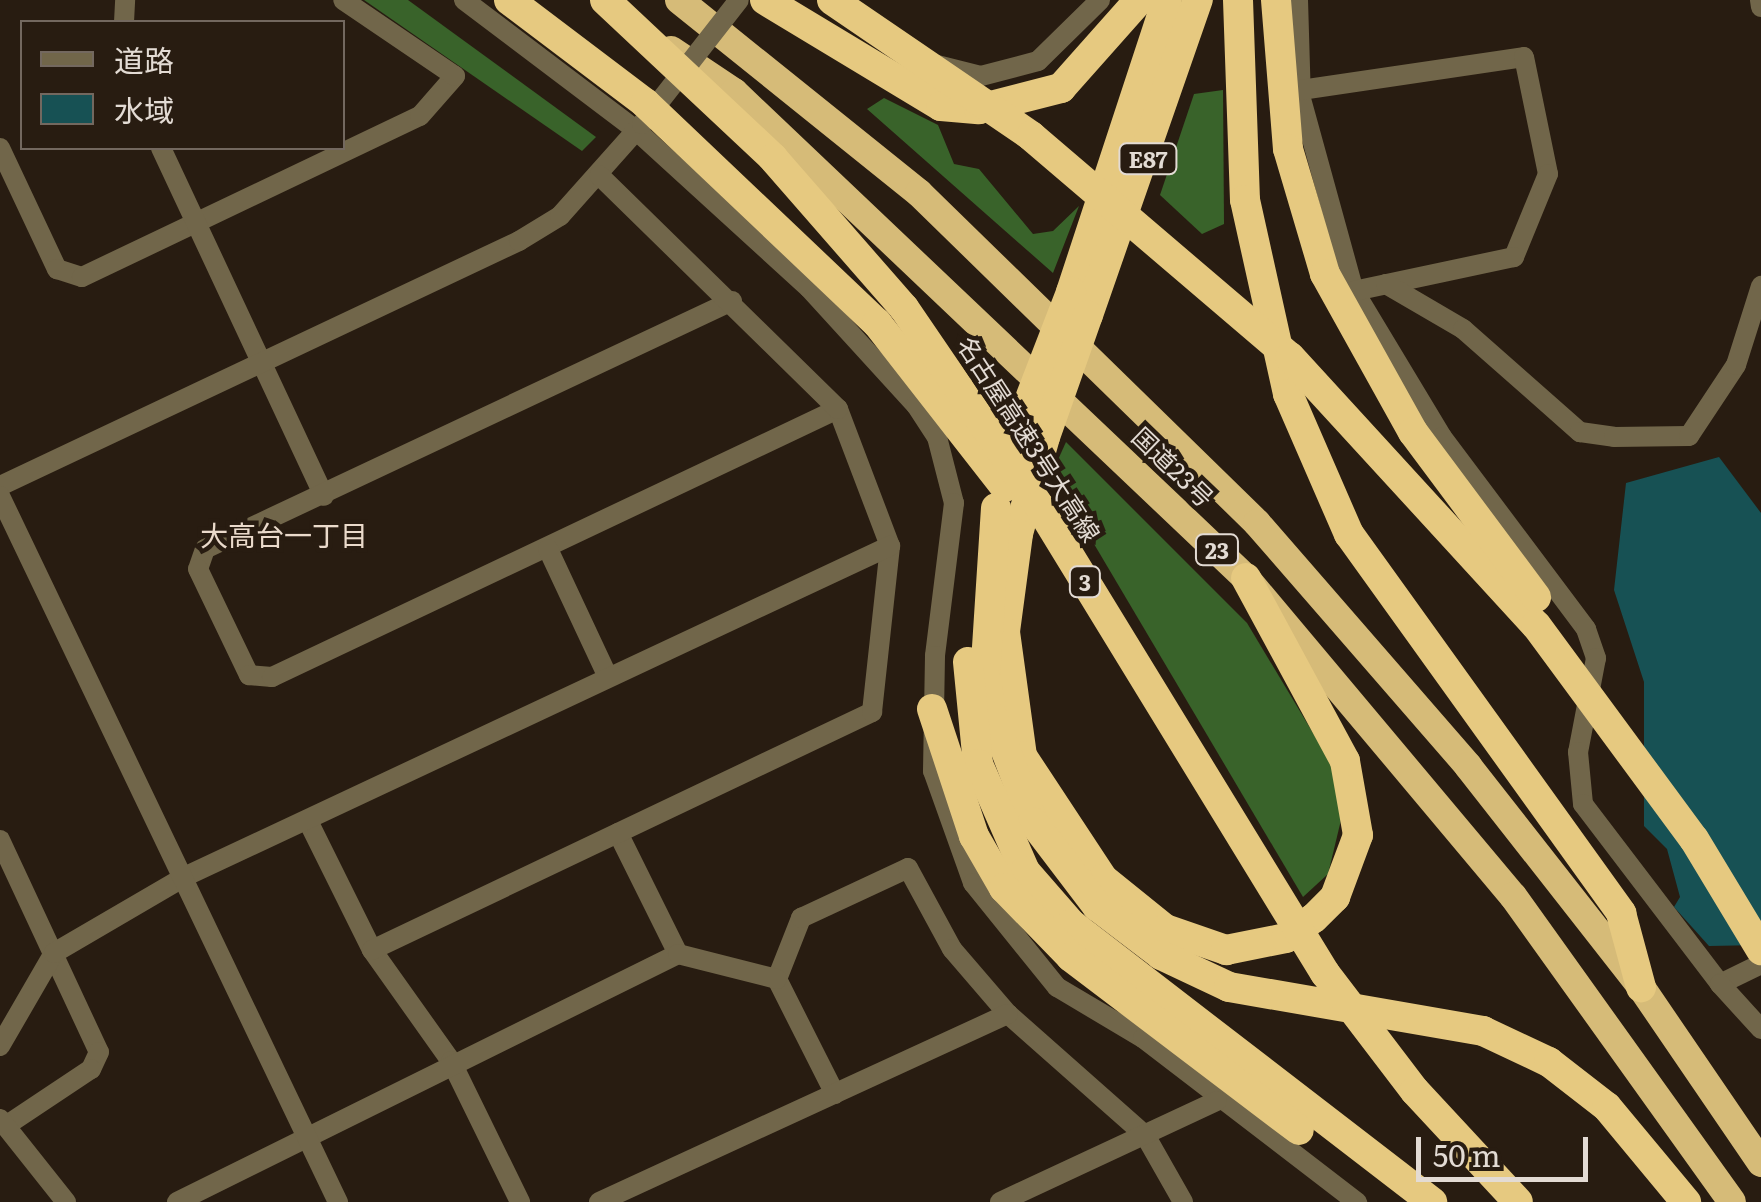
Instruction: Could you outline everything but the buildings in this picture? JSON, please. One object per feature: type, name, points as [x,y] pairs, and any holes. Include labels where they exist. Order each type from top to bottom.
[{"type":"highway","points":[[509,0],[645,103],[877,323],[1098,602]]},
{"type":"highway","name":"国道23号","points":[[597,0],[734,92],[1246,578],[1513,896],[1732,1202]]},
{"type":"highway","name":"名古屋高速3号大高線","points":[[605,0],[773,158],[894,294],[1098,602],[1324,974],[1415,1092],[1518,1202]]},
{"type":"highway","name":"国道23号","points":[[679,0],[918,194],[1257,523],[1468,766],[1641,987],[1761,1163]]},
{"type":"highway","points":[[766,0],[941,106],[979,109],[1062,88],[1139,0]]},
{"type":"highway","points":[[832,0],[1030,136],[1290,357],[1390,459],[1536,625],[1694,838]]},
{"type":"highway","points":[[862,0],[985,87],[1030,136]]},
{"type":"highway","name":"E87","points":[[1080,303],[1167,0]]},
{"type":"highway","name":"E87","points":[[1080,303],[1198,0]]},
{"type":"highway","points":[[1238,0],[1245,200],[1288,394],[1350,534],[1622,913],[1641,987]]},
{"type":"highway","points":[[1276,0],[1288,149],[1305,218],[1366,356],[1636,738],[1761,950]]},
{"type":"highway","points":[[1080,303],[1006,617],[1022,756],[1103,879],[1165,928],[1226,950],[1273,942],[1314,918],[1335,897],[1358,835],[1346,762],[1246,578]]},
{"type":"highway","points":[[1080,303],[1024,414],[973,572],[968,684],[978,764],[1000,830],[1071,924],[1303,1121],[1432,1202]]},
{"type":"highway","points":[[996,508],[985,676],[993,716],[1034,822],[1097,906],[1161,954],[1228,987],[1483,1031],[1549,1062],[1607,1108],[1686,1202]]},
{"type":"highway","points":[[932,709],[974,836],[1004,888],[1071,957],[1410,1202]]},
{"type":"street","points":[[0,148],[57,269],[82,278],[420,116],[455,76],[343,0]]},
{"type":"street","points":[[464,0],[640,127],[809,288],[938,437],[954,502],[932,709],[934,772],[950,828],[973,883],[1016,942],[1057,987],[1143,1038],[1218,1101],[1357,1202]]},
{"type":"street","points":[[0,486],[519,241],[598,176],[739,0]]},
{"type":"street","points":[[822,0],[927,62],[981,76],[1038,61],[1100,0]]},
{"type":"street","points":[[1298,0],[1301,90],[1322,200],[1354,291],[1442,438],[1586,629],[1596,658],[1578,752],[1583,804],[1720,984],[1761,1028]]},
{"type":"street","points":[[1301,90],[1524,57],[1548,174],[1514,257],[1354,291]]},
{"type":"street","points":[[161,150],[324,496]]},
{"type":"street","points":[[372,950],[872,712],[890,546],[838,409],[732,301],[598,176]]},
{"type":"street","points":[[1386,284],[1463,329],[1580,432],[1614,437],[1688,436],[1736,364],[1761,286]]},
{"type":"street","points":[[732,301],[205,549],[198,569],[249,675],[272,677],[838,409]]},
{"type":"street","points":[[0,496],[338,1202]]},
{"type":"street","points":[[0,1046],[54,953],[184,876],[890,546]]},
{"type":"street","points":[[548,548],[608,677]]},
{"type":"street","points":[[308,820],[372,950],[451,1062],[520,1202]]},
{"type":"street","points":[[618,833],[678,954]]},
{"type":"street","points":[[0,840],[99,1052],[92,1069],[3,1122],[66,1202]]},
{"type":"street","points":[[835,1094],[777,979],[801,918],[908,868],[952,949],[1008,1014],[1145,1136],[1183,1202]]},
{"type":"street","points":[[177,1202],[306,1132],[678,954],[777,979]]},
{"type":"street","points":[[1720,984],[1761,964]]},
{"type":"street","points":[[599,1202],[1008,1014]]},
{"type":"street","points":[[1000,1202],[1218,1101]]},
{"type":"green space","points":[[364,0],[408,0],[596,137],[582,151]]},
{"type":"green space","points":[[1223,90],[1224,224],[1202,234],[1160,195],[1194,94]]},
{"type":"green space","points":[[884,98],[938,125],[954,164],[979,169],[1033,234],[1053,231],[1079,206],[1053,273],[867,109]]},
{"type":"green space","points":[[1066,442],[1247,623],[1331,763],[1341,820],[1328,874],[1303,897],[1052,473]]},
{"type":"water","points":[[1719,457],[1761,513],[1761,945],[1709,946],[1674,907],[1680,897],[1667,849],[1644,826],[1644,682],[1614,590],[1626,483]]},
{"type":"district","name":"大高台一丁目","points":[[284,534]]}]
